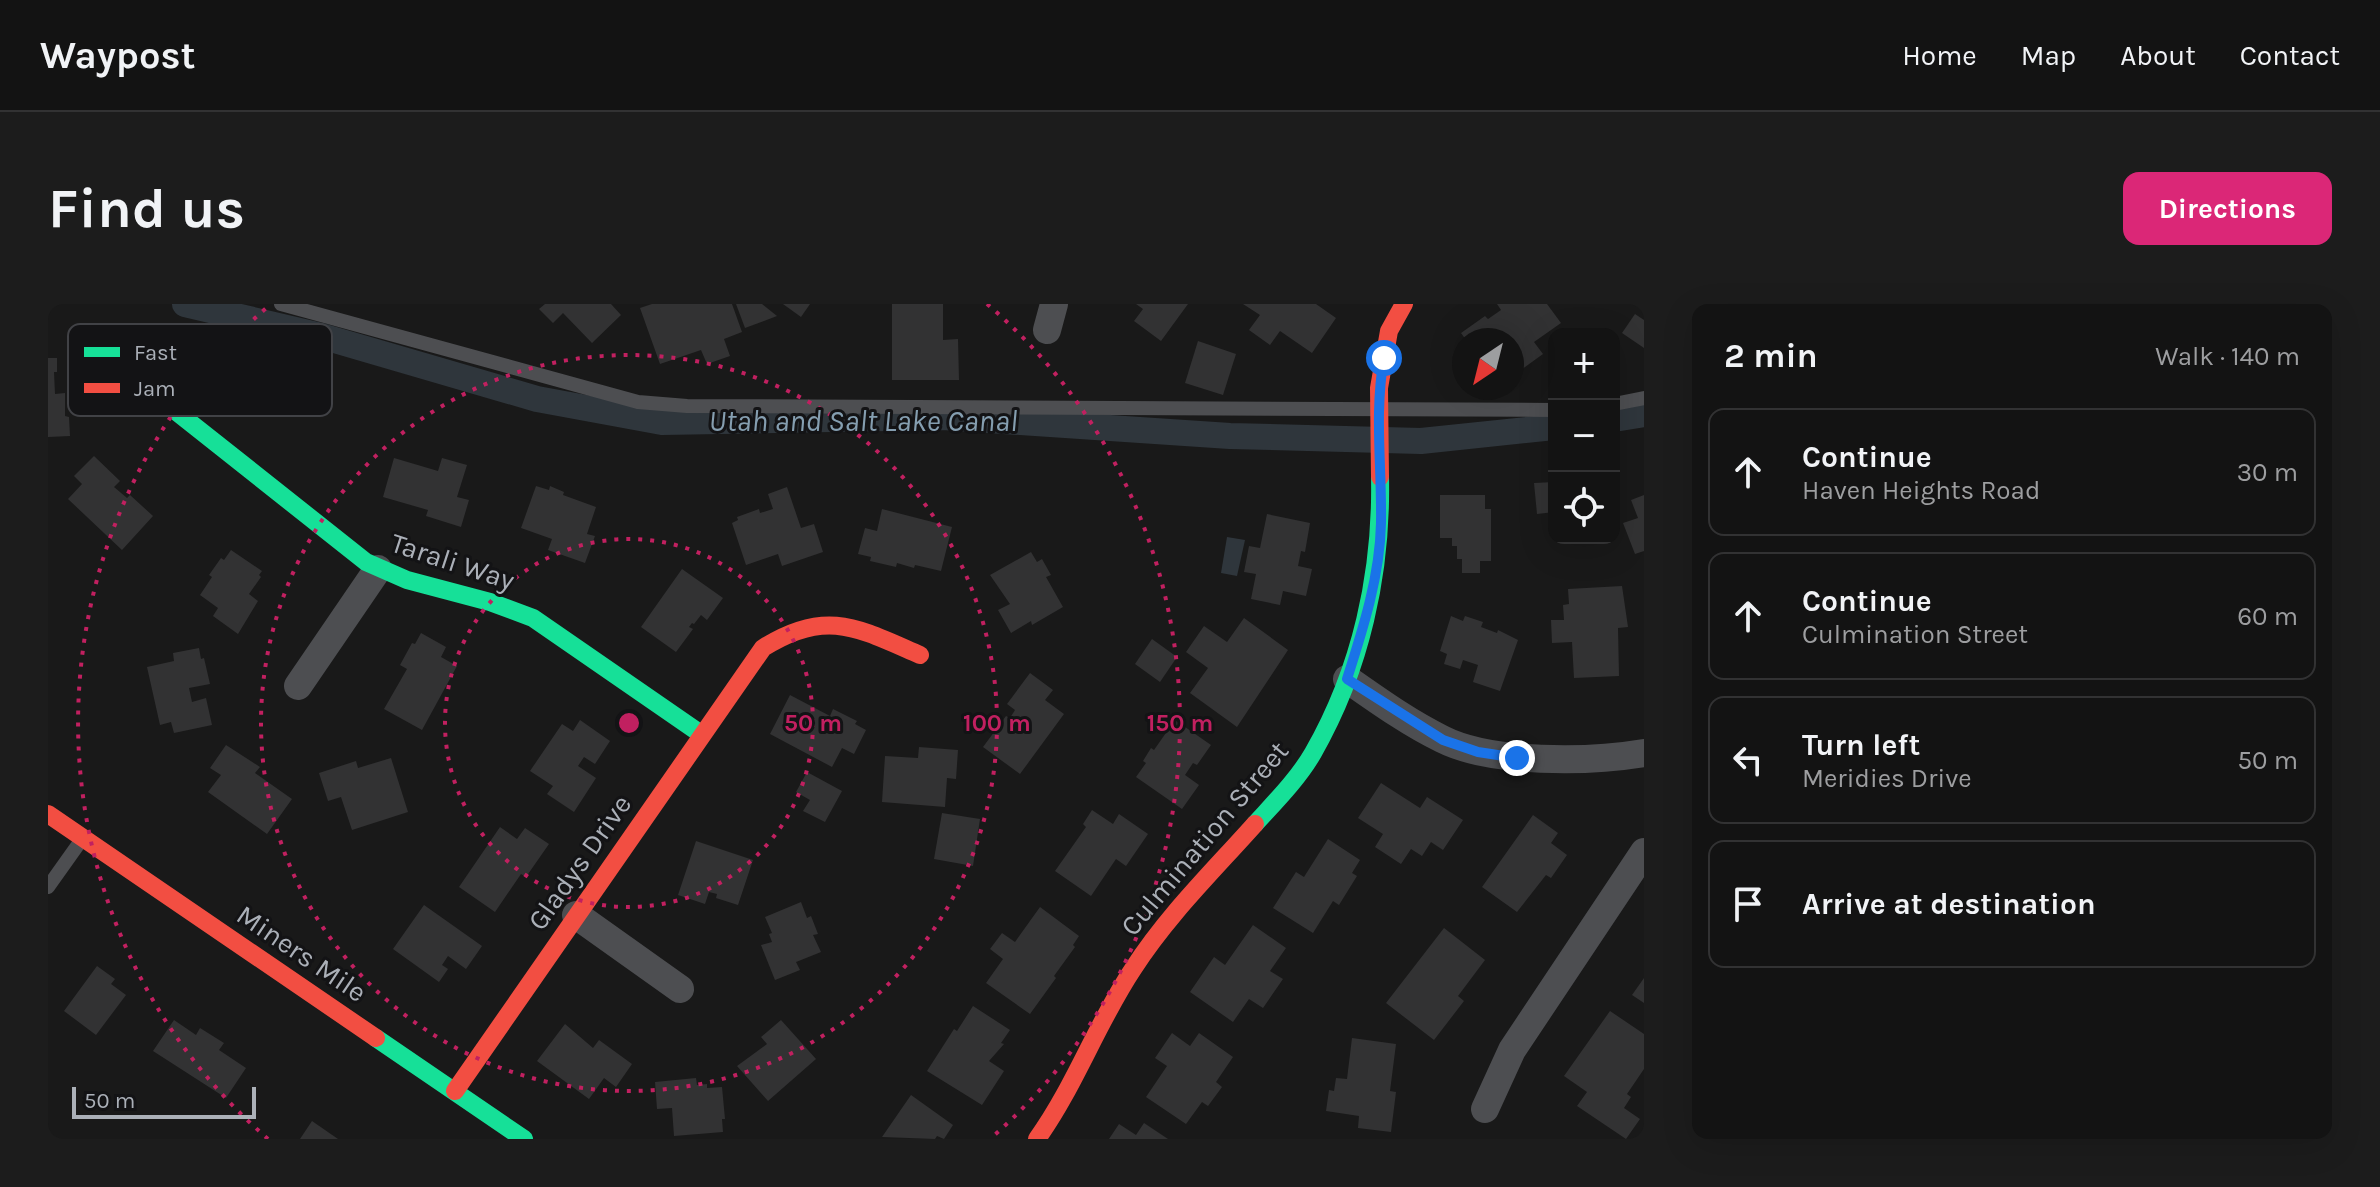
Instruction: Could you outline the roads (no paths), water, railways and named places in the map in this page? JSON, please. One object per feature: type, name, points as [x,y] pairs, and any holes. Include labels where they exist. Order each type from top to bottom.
[{"type":"street","name":"Culmination Street","points":[[1037,1139],[1058,1110],[1131,971],[1161,929],[1279,798],[1312,754],[1347,679],[1370,604],[1381,526],[1379,388],[1389,331],[1404,304]]},
{"type":"street","name":"Tarali Way","points":[[182,416],[378,569],[533,618],[701,734]]},
{"type":"street","points":[[298,686],[378,569]]},
{"type":"street","name":"Gladys Drive","points":[[455,1091],[763,648],[780,635],[800,626],[822,623],[858,630],[920,655]]},
{"type":"street","points":[[1347,679],[1443,740],[1478,752],[1517,758],[1644,753]]},
{"type":"street","name":"Miners Mile","points":[[48,814],[524,1139]]},
{"type":"street","points":[[1485,1109],[1512,1050],[1644,852]]},
{"type":"street","points":[[576,915],[680,989]]},
{"type":"lane","points":[[281,304],[638,402],[675,405],[1548,410]]},
{"type":"lane","points":[[1620,403],[1644,398]]},
{"type":"lane","points":[[48,887],[82,838]]},
{"type":"waterway","name":"Utah and Salt Lake Canal","points":[[185,304],[270,324]]},
{"type":"waterway","name":"Utah and Salt Lake Canal","points":[[332,339],[537,399],[662,422],[943,417],[1230,436],[1421,441],[1548,428]]},
{"type":"waterway","name":"Utah and Salt Lake Canal","points":[[1620,418],[1644,414]]}]
